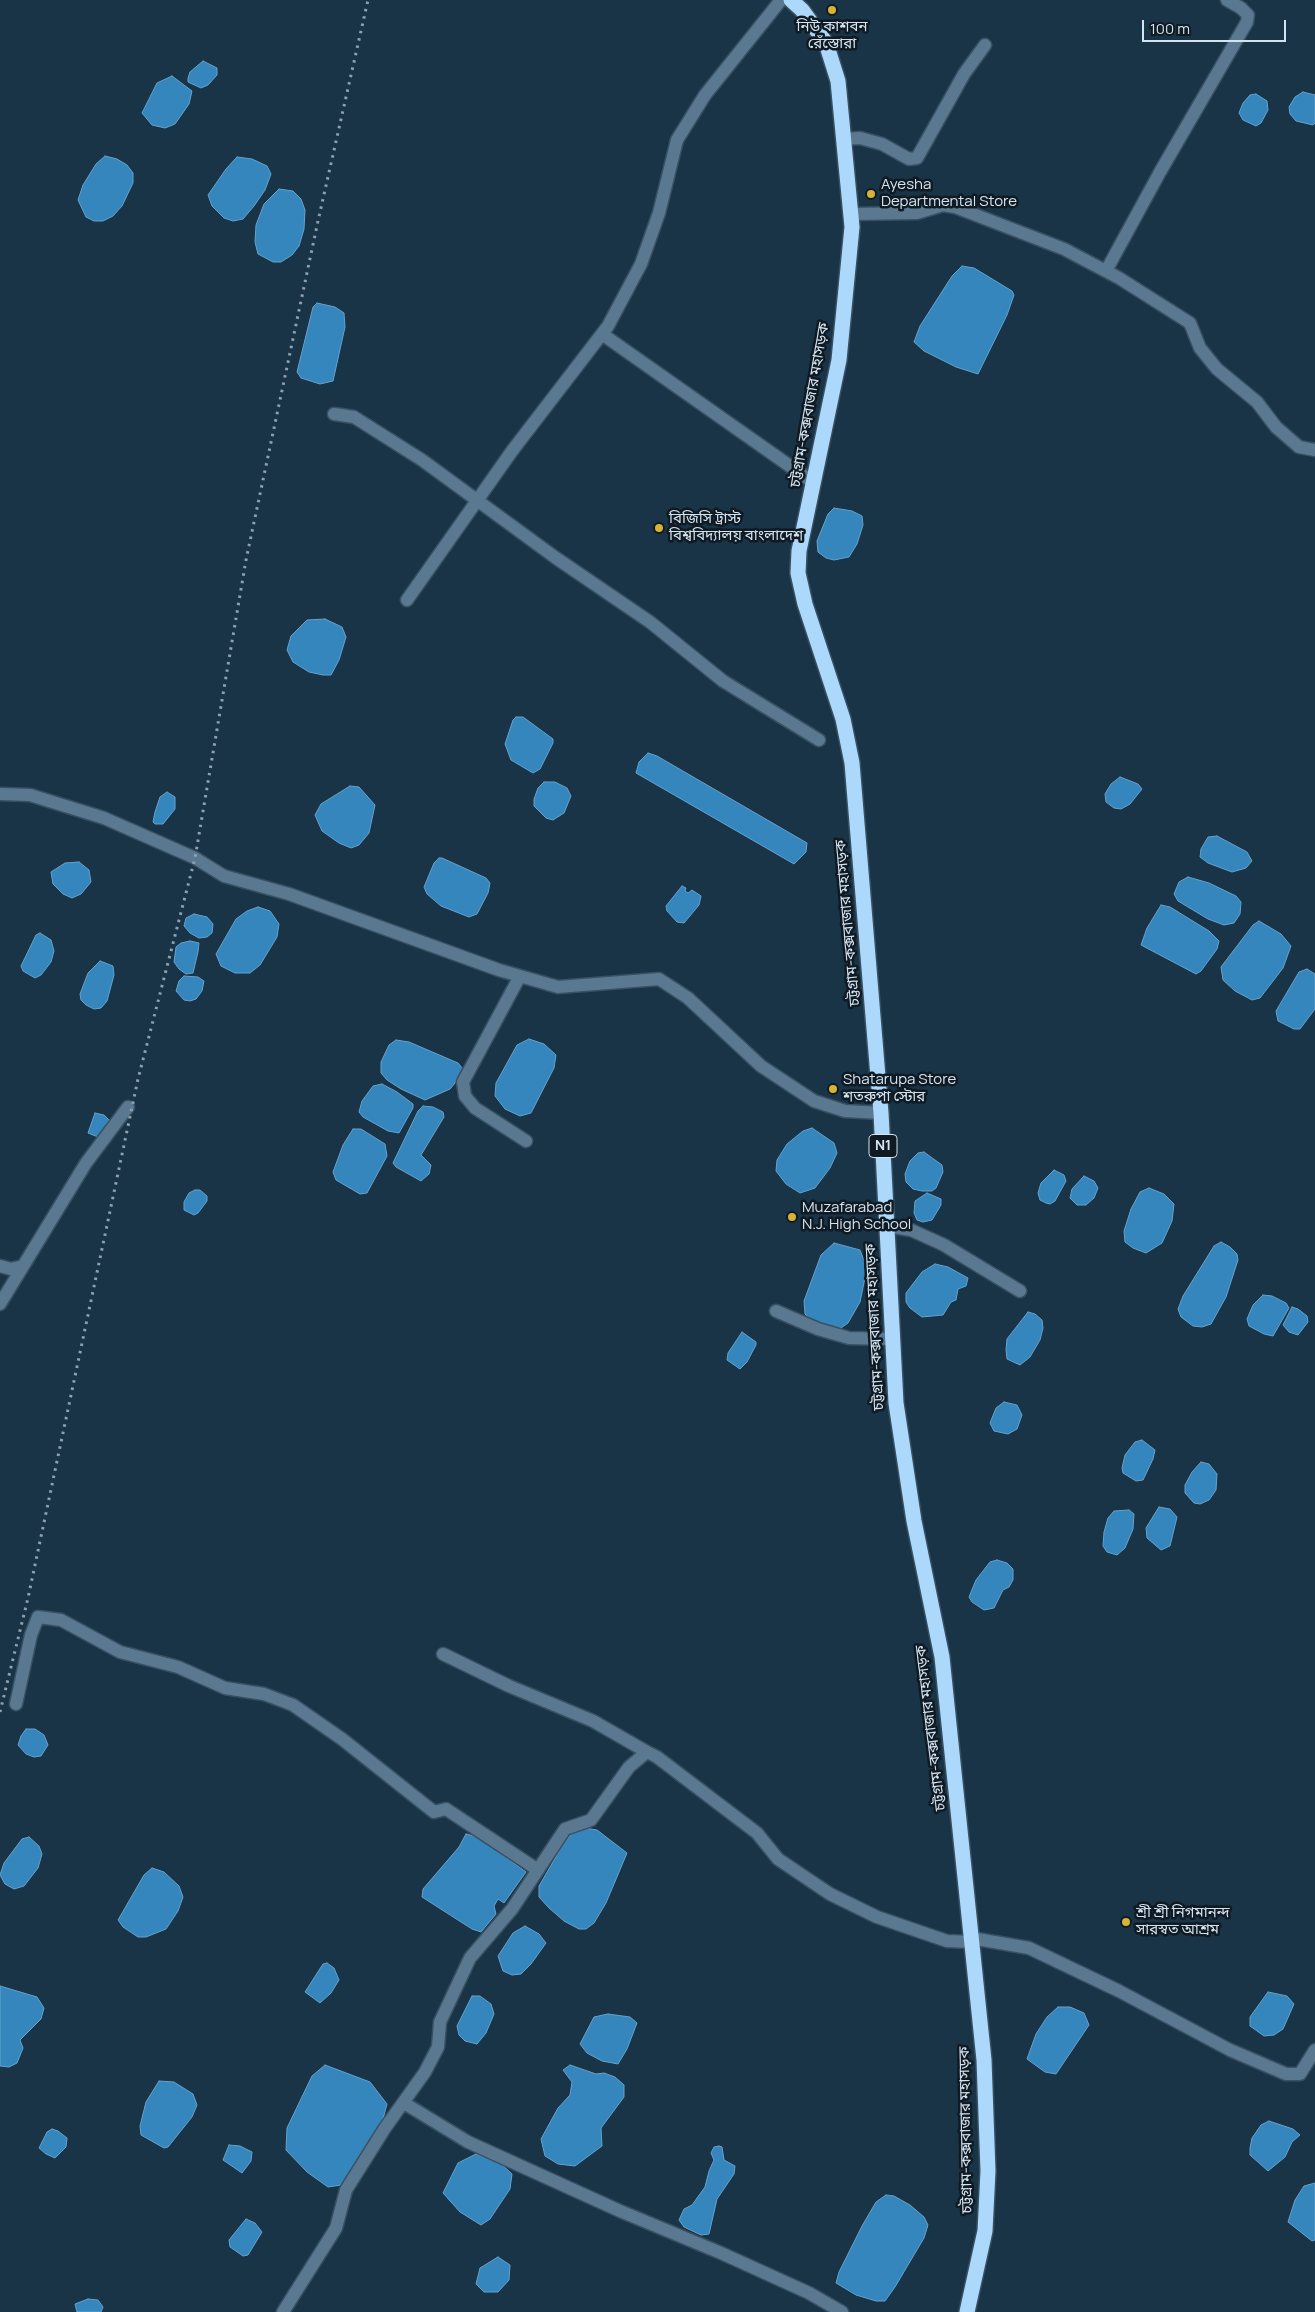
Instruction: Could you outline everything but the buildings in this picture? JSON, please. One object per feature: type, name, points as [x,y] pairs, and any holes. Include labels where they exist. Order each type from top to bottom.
[{"type":"highway","name":"চট্টগ্রাম-কক্সবাজার মহাসড়ক","points":[[791,0],[802,10],[826,42],[838,81],[852,227],[838,360],[799,551],[798,573],[805,604],[843,719],[852,763],[881,1113],[896,1403],[913,1511],[942,1657],[984,2060],[988,2171],[985,2230],[967,2312]]},
{"type":"street","points":[[407,600],[476,501],[602,334],[641,264],[659,213],[677,140],[705,95],[782,0]]},
{"type":"street","points":[[1106,271],[1160,172],[1247,22],[1248,15],[1241,8],[1227,0]]},
{"type":"street","points":[[843,139],[860,138],[882,144],[908,159],[917,158],[964,74],[985,45]]},
{"type":"street","points":[[851,214],[917,214],[944,205],[955,207],[1064,249],[1106,271],[1190,323],[1200,348],[1217,369],[1257,402],[1276,426],[1299,447],[1315,450]]},
{"type":"street","points":[[602,334],[814,483]]},
{"type":"street","points":[[334,414],[354,417],[422,460],[476,501],[650,622],[723,681],[819,740]]},
{"type":"street","points":[[0,794],[30,795],[104,818],[195,858],[224,876],[289,894],[520,976],[558,987],[659,979],[688,998],[761,1066],[814,1101],[845,1111],[881,1113]]},
{"type":"street","points":[[520,976],[463,1082],[465,1096],[475,1108],[526,1141]]},
{"type":"street","points":[[0,1304],[50,1218],[86,1163],[128,1107]]},
{"type":"street","points":[[887,1226],[911,1230],[944,1245],[1020,1292]]},
{"type":"street","points":[[0,1266],[11,1269],[23,1266]]},
{"type":"street","points":[[776,1311],[818,1329],[849,1338],[893,1340]]},
{"type":"street","points":[[16,1704],[31,1635],[38,1617],[60,1620],[120,1652],[178,1667],[225,1688],[264,1694],[293,1706],[342,1739],[434,1812],[446,1809],[538,1870]]},
{"type":"street","points":[[442,1654],[509,1686],[593,1721],[657,1758],[757,1833],[778,1859],[830,1894],[877,1917],[946,1941],[972,1940],[1029,1948],[1119,1991],[1230,2050],[1286,2074],[1300,2074],[1315,2050]]},
{"type":"street","points":[[283,2312],[336,2228],[346,2190],[425,2072],[438,2047],[440,2022],[470,1958],[512,1909],[565,1829],[591,1820],[629,1767],[647,1752]]},
{"type":"street","points":[[404,2104],[468,2142],[620,2211],[721,2253],[809,2293],[842,2312]]},
{"type":"water","points":[[203,61],[217,68],[217,75],[208,85],[201,88],[188,82],[188,78],[190,72]]},
{"type":"water","points":[[172,76],[192,91],[189,104],[175,124],[165,128],[152,125],[142,113],[157,83]]},
{"type":"water","points":[[1303,92],[1315,95],[1315,123],[1313,125],[1296,121],[1290,114],[1289,107],[1295,97]]},
{"type":"water","points":[[1256,94],[1267,101],[1268,110],[1261,123],[1256,126],[1243,120],[1239,113],[1243,103],[1250,95]]},
{"type":"water","points":[[105,156],[117,159],[127,165],[133,173],[133,183],[122,206],[113,216],[103,221],[94,221],[86,217],[78,200],[83,185],[96,164]]},
{"type":"water","points":[[237,157],[252,159],[267,166],[271,174],[265,190],[254,206],[243,219],[233,221],[224,218],[212,206],[208,195]]},
{"type":"water","points":[[279,189],[293,191],[301,199],[305,210],[304,229],[299,246],[292,255],[281,262],[273,262],[258,254],[255,242],[256,225],[264,204]]},
{"type":"water","points":[[962,266],[974,268],[1012,291],[1014,295],[1007,315],[978,374],[956,367],[924,351],[914,342],[920,326],[952,276]]},
{"type":"water","points":[[317,303],[335,307],[344,313],[345,327],[333,381],[320,384],[301,378],[297,372],[313,307]]},
{"type":"water","points":[[834,508],[852,511],[862,516],[863,525],[857,544],[849,557],[834,560],[826,558],[818,552],[817,541],[828,514]]},
{"type":"water","points":[[325,619],[342,627],[346,637],[339,660],[331,675],[309,672],[293,662],[287,650],[291,636],[307,620]]},
{"type":"water","points":[[516,717],[523,717],[553,739],[553,743],[540,769],[533,773],[511,760],[505,744],[513,720]]},
{"type":"water","points":[[648,753],[657,756],[807,843],[806,852],[794,864],[636,773],[639,762]]},
{"type":"water","points":[[1120,777],[1138,784],[1142,789],[1130,804],[1121,809],[1114,808],[1106,802],[1105,794],[1111,784]]},
{"type":"water","points":[[544,782],[555,782],[567,788],[571,796],[564,813],[553,820],[546,818],[534,806],[534,799],[538,788]]},
{"type":"water","points":[[350,786],[359,787],[375,805],[369,833],[359,845],[351,848],[339,843],[322,831],[315,815],[321,804]]},
{"type":"water","points":[[167,792],[175,797],[175,809],[163,824],[155,824],[153,822],[160,797]]},
{"type":"water","points":[[1217,836],[1247,852],[1252,861],[1246,868],[1232,872],[1208,863],[1200,857],[1201,849],[1208,837]]},
{"type":"water","points":[[439,858],[486,878],[490,883],[488,893],[477,914],[469,917],[441,906],[427,894],[424,887],[434,863]]},
{"type":"water","points":[[79,862],[89,870],[91,882],[81,894],[72,898],[63,894],[53,884],[51,872],[65,863]]},
{"type":"water","points":[[1188,877],[1209,883],[1236,896],[1241,902],[1240,914],[1234,923],[1224,925],[1208,919],[1178,901],[1174,894],[1179,882]]},
{"type":"water","points":[[682,886],[686,888],[685,891],[688,893],[692,890],[701,896],[699,905],[684,923],[677,922],[667,911],[666,906]]},
{"type":"water","points":[[1161,905],[1170,907],[1209,931],[1219,941],[1217,949],[1201,971],[1196,974],[1141,945],[1147,928]]},
{"type":"water","points":[[258,907],[270,911],[279,924],[277,937],[260,965],[250,973],[235,973],[221,966],[216,954],[236,919],[247,911]]},
{"type":"water","points":[[194,914],[207,917],[213,924],[212,933],[207,937],[199,938],[190,933],[184,926],[186,918]]},
{"type":"water","points":[[1259,921],[1281,934],[1291,946],[1283,968],[1260,998],[1252,1000],[1235,991],[1223,980],[1221,967],[1253,925]]},
{"type":"water","points":[[40,933],[51,940],[54,951],[51,962],[41,975],[35,978],[23,971],[21,966],[36,935]]},
{"type":"water","points":[[190,941],[199,943],[198,952],[193,973],[186,974],[174,962],[176,947],[181,943]]},
{"type":"water","points":[[100,961],[113,966],[114,975],[107,1001],[101,1008],[94,1009],[81,1000],[80,994],[88,973]]},
{"type":"water","points":[[1307,969],[1315,974],[1315,1009],[1300,1029],[1294,1029],[1278,1021],[1276,1011],[1299,972]]},
{"type":"water","points":[[184,976],[198,977],[204,981],[202,991],[196,999],[184,1000],[176,991],[179,981]]},
{"type":"water","points":[[529,1039],[544,1044],[556,1055],[554,1068],[531,1113],[520,1116],[505,1109],[495,1096],[496,1083],[517,1045]]},
{"type":"water","points":[[396,1040],[409,1042],[458,1063],[463,1069],[455,1083],[450,1089],[425,1100],[387,1080],[381,1073],[381,1062],[389,1045]]},
{"type":"water","points":[[382,1084],[413,1104],[413,1108],[399,1133],[388,1131],[363,1117],[359,1112],[362,1101],[373,1086]]},
{"type":"water","points":[[423,1106],[433,1107],[443,1112],[444,1117],[421,1155],[431,1165],[429,1174],[421,1181],[396,1167],[393,1163],[418,1111]]},
{"type":"water","points":[[95,1113],[104,1115],[109,1120],[98,1137],[88,1133]]},
{"type":"water","points":[[812,1128],[834,1143],[837,1153],[830,1168],[815,1188],[800,1193],[786,1184],[776,1171],[777,1160],[787,1144],[803,1131]]},
{"type":"water","points":[[353,1129],[361,1129],[385,1144],[387,1156],[367,1193],[360,1194],[336,1180],[333,1172],[343,1145]]},
{"type":"water","points":[[924,1152],[942,1165],[943,1172],[936,1188],[932,1191],[913,1189],[906,1182],[905,1174],[910,1161],[918,1153]]},
{"type":"water","points":[[1054,1170],[1064,1175],[1066,1181],[1055,1201],[1050,1204],[1040,1200],[1038,1193],[1041,1183]]},
{"type":"water","points":[[1084,1176],[1094,1181],[1098,1188],[1094,1198],[1086,1205],[1077,1205],[1070,1198],[1072,1189]]},
{"type":"water","points":[[1149,1188],[1164,1194],[1174,1204],[1172,1221],[1162,1243],[1146,1253],[1133,1248],[1125,1242],[1124,1231],[1131,1209],[1140,1192]]},
{"type":"water","points":[[200,1190],[207,1196],[207,1201],[198,1213],[194,1215],[184,1210],[184,1202],[189,1193]]},
{"type":"water","points":[[927,1193],[941,1199],[941,1205],[932,1220],[923,1222],[917,1220],[914,1213],[915,1201]]},
{"type":"water","points":[[1221,1242],[1237,1254],[1238,1260],[1226,1297],[1211,1324],[1202,1327],[1193,1326],[1181,1317],[1178,1309],[1183,1296],[1214,1246]]},
{"type":"water","points":[[834,1243],[860,1250],[867,1268],[860,1302],[848,1323],[841,1328],[825,1326],[811,1320],[805,1314],[804,1301],[821,1255]]},
{"type":"water","points":[[935,1264],[948,1267],[968,1278],[966,1286],[958,1289],[956,1300],[951,1302],[943,1315],[922,1317],[910,1308],[906,1302],[906,1293],[922,1272]]},
{"type":"water","points":[[1263,1295],[1272,1296],[1286,1303],[1289,1308],[1273,1336],[1264,1334],[1249,1326],[1247,1319],[1253,1305]]},
{"type":"water","points":[[1292,1307],[1307,1316],[1308,1322],[1298,1335],[1289,1332],[1283,1325]]},
{"type":"water","points":[[1028,1312],[1035,1314],[1042,1320],[1043,1328],[1040,1340],[1030,1357],[1020,1365],[1007,1359],[1007,1339]]},
{"type":"water","points":[[742,1332],[756,1342],[756,1345],[747,1362],[740,1369],[727,1360],[728,1353]]},
{"type":"water","points":[[1004,1402],[1017,1405],[1022,1415],[1017,1429],[1008,1434],[994,1431],[990,1423],[996,1408]]},
{"type":"water","points":[[1142,1440],[1155,1450],[1143,1480],[1136,1481],[1123,1473],[1122,1468],[1125,1455],[1135,1442]]},
{"type":"water","points":[[1201,1462],[1209,1464],[1217,1474],[1216,1490],[1209,1500],[1200,1504],[1194,1503],[1185,1493],[1185,1485],[1192,1472]]},
{"type":"water","points":[[1159,1507],[1170,1509],[1177,1517],[1170,1546],[1161,1550],[1147,1538],[1146,1528]]},
{"type":"water","points":[[1129,1510],[1134,1514],[1133,1529],[1125,1548],[1117,1555],[1107,1552],[1103,1546],[1108,1518],[1114,1511]]},
{"type":"water","points":[[997,1560],[1007,1563],[1013,1569],[1013,1580],[1009,1587],[1003,1590],[994,1608],[984,1610],[972,1602],[969,1597],[976,1580],[990,1562]]},
{"type":"water","points":[[26,1729],[35,1729],[44,1735],[48,1745],[41,1756],[34,1757],[26,1754],[18,1745]]},
{"type":"water","points":[[584,1828],[597,1830],[627,1853],[606,1903],[594,1923],[586,1929],[579,1929],[564,1921],[549,1908],[539,1897],[539,1886],[571,1834]]},
{"type":"water","points":[[466,1834],[478,1837],[526,1872],[504,1903],[498,1899],[494,1906],[496,1914],[481,1932],[472,1929],[422,1897],[423,1889],[459,1847]]},
{"type":"water","points":[[29,1837],[39,1846],[42,1854],[38,1868],[24,1886],[14,1889],[5,1884],[0,1875],[4,1863],[22,1839]]},
{"type":"water","points":[[152,1868],[164,1872],[179,1886],[183,1897],[178,1911],[166,1929],[146,1937],[138,1937],[123,1927],[118,1920],[144,1875]]},
{"type":"water","points":[[525,1926],[539,1934],[546,1943],[531,1964],[521,1974],[512,1975],[503,1971],[498,1956],[513,1933]]},
{"type":"water","points":[[327,1963],[334,1968],[339,1980],[331,1993],[320,2003],[305,1992],[323,1964]]},
{"type":"water","points":[[0,1986],[37,1997],[44,2008],[41,2019],[20,2040],[23,2048],[17,2063],[9,2067],[0,2066]]},
{"type":"water","points":[[1268,1992],[1287,1996],[1294,2004],[1283,2029],[1274,2035],[1264,2036],[1250,2026],[1250,2017]]},
{"type":"water","points":[[472,1996],[480,1996],[491,2004],[494,2014],[486,2033],[477,2044],[465,2041],[459,2035],[457,2026]]},
{"type":"water","points":[[1058,2007],[1070,2007],[1084,2013],[1089,2025],[1056,2074],[1045,2072],[1027,2059],[1036,2034],[1047,2017]]},
{"type":"water","points":[[608,2014],[630,2017],[637,2023],[627,2049],[618,2064],[602,2061],[587,2053],[580,2044],[594,2017]]},
{"type":"water","points":[[325,2065],[370,2082],[387,2104],[383,2119],[355,2167],[341,2185],[328,2187],[307,2172],[286,2150],[287,2128],[312,2076]]},
{"type":"water","points":[[570,2065],[596,2074],[604,2073],[615,2077],[624,2085],[624,2097],[601,2128],[602,2146],[575,2166],[558,2164],[545,2156],[541,2139],[558,2108],[570,2095],[572,2082],[563,2070]]},
{"type":"water","points":[[159,2081],[174,2082],[193,2094],[197,2105],[192,2117],[168,2147],[164,2148],[141,2135],[140,2126],[146,2102]]},
{"type":"water","points":[[1269,2121],[1293,2129],[1300,2135],[1292,2142],[1285,2157],[1268,2171],[1250,2155],[1250,2148],[1252,2138],[1261,2125]]},
{"type":"water","points":[[52,2129],[67,2138],[66,2147],[55,2158],[39,2148],[47,2132]]},
{"type":"water","points":[[229,2145],[240,2146],[252,2152],[251,2161],[242,2173],[223,2160]]},
{"type":"water","points":[[714,2147],[722,2147],[724,2160],[735,2166],[734,2174],[717,2199],[709,2234],[701,2235],[684,2227],[679,2220],[684,2209],[692,2205],[705,2187],[714,2160],[711,2153]]},
{"type":"water","points":[[476,2154],[499,2162],[512,2174],[510,2189],[490,2219],[481,2225],[460,2212],[443,2193],[458,2163]]},
{"type":"water","points":[[1315,2183],[1315,2240],[1312,2241],[1288,2222],[1295,2200],[1304,2186]]},
{"type":"water","points":[[886,2195],[894,2196],[910,2205],[924,2217],[928,2225],[924,2238],[895,2287],[885,2301],[876,2301],[856,2295],[836,2283],[839,2272],[862,2226],[876,2202]]},
{"type":"water","points":[[246,2219],[255,2223],[262,2232],[248,2255],[243,2256],[230,2247],[229,2240]]},
{"type":"water","points":[[498,2257],[510,2265],[509,2280],[498,2292],[484,2292],[476,2284],[480,2268]]},
{"type":"water","points":[[88,2299],[98,2300],[103,2307],[101,2312],[77,2312],[75,2304]]},
{"type":"railway","points":[[0,1712],[28,1598],[138,1079],[195,858],[246,560],[318,221],[368,0]]},
{"type":"place","name":"নিউ কাশবন রেঁস্তোরা","points":[[832,10]]},
{"type":"place","name":"Ayesha Departmental Store","points":[[871,194]]},
{"type":"place","name":"বিজিসি ট্রাস্ট বিশ্ববিদ্যালয় বাংলাদেশ","points":[[659,528]]},
{"type":"place","name":"Shatarupa Store শতরুপা স্টোর","points":[[833,1089]]},
{"type":"place","name":"Muzafarabad N.J. High School","points":[[792,1217]]},
{"type":"place","name":"শ্রী শ্রী নিগমানন্দ সারস্বত আশ্রম","points":[[1126,1922]]}]
